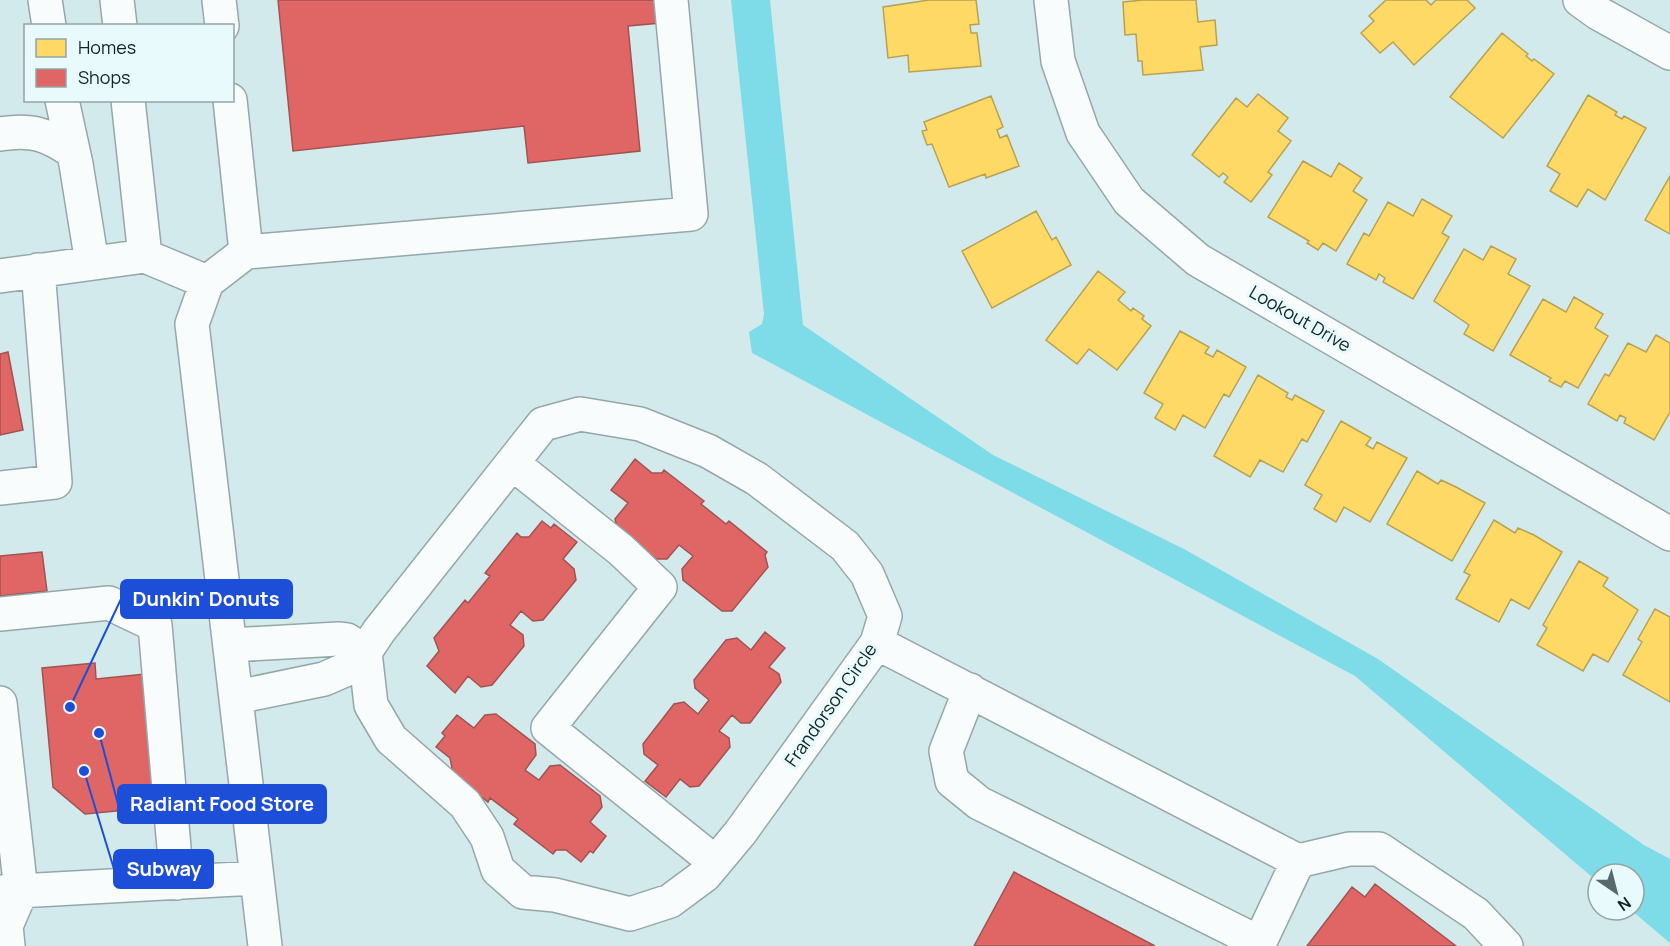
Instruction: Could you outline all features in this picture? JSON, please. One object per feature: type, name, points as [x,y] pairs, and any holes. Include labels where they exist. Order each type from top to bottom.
[{"type":"street","points":[[45,0],[49,24]]},
{"type":"street","points":[[117,0],[120,24]]},
{"type":"street","points":[[219,0],[222,24]]},
{"type":"street","points":[[266,946],[192,324],[207,282],[246,252],[691,214],[671,0]]},
{"type":"street","name":"Lookout Drive","points":[[1051,0],[1058,61],[1083,133],[1129,201],[1198,260],[1670,534]]},
{"type":"street","points":[[1580,0],[1598,13],[1670,53]]},
{"type":"street","points":[[62,102],[74,152],[92,262]]},
{"type":"street","points":[[128,102],[146,256]]},
{"type":"street","points":[[230,102],[246,252]]},
{"type":"street","points":[[0,134],[21,131],[51,136],[74,152]]},
{"type":"street","points":[[0,276],[146,256],[207,282]]},
{"type":"street","points":[[0,488],[55,482],[38,270]]},
{"type":"street","name":"Frandorson Circle","points":[[237,697],[324,679],[347,669],[365,652],[543,424],[580,414],[640,424],[708,451],[757,479],[845,546],[867,574],[885,616],[877,643],[740,833],[705,875],[670,901],[630,914],[555,895],[523,892],[498,870],[487,837],[465,804],[391,739],[370,705],[365,652]]},
{"type":"street","points":[[512,463],[621,550],[660,587],[548,728],[715,862]]},
{"type":"street","points":[[0,614],[109,603],[155,625],[177,883]]},
{"type":"street","points":[[231,645],[338,639],[347,640],[365,652]]},
{"type":"street","points":[[877,643],[1298,861],[1349,849],[1379,849],[1476,914],[1506,946]]},
{"type":"street","points":[[970,690],[946,751],[952,781],[979,803],[1259,944],[1298,861]]},
{"type":"street","points":[[0,703],[10,892],[6,926],[8,946]]},
{"type":"street","points":[[10,892],[257,879]]},
{"type":"water","points":[[731,0],[770,0],[803,325],[993,455],[1184,549],[1378,659],[1644,845],[1670,859],[1670,943],[1645,922],[1646,862],[1586,862],[1586,872],[1355,676],[752,353],[749,332],[762,324],[764,314]]},
{"type":"building: Homes","points":[[929,0],[976,0],[979,24],[970,25],[971,33],[977,33],[981,66],[909,72],[908,55],[888,58],[883,7]]},
{"type":"building: Homes","points":[[1196,0],[1198,22],[1215,20],[1217,45],[1200,47],[1203,70],[1143,75],[1142,61],[1138,61],[1136,34],[1125,35],[1123,2]]},
{"type":"building: Homes","points":[[1386,0],[1426,0],[1431,5],[1436,0],[1467,0],[1475,8],[1414,65],[1393,42],[1380,53],[1361,33],[1374,21],[1369,16]]},
{"type":"building: Homes","points":[[1502,33],[1528,54],[1526,56],[1532,61],[1534,59],[1554,74],[1503,138],[1450,97]]},
{"type":"building: Homes","points":[[1258,94],[1288,118],[1278,131],[1291,141],[1268,172],[1272,175],[1251,202],[1224,182],[1228,177],[1223,173],[1219,177],[1192,155],[1236,98],[1247,107]]},
{"type":"building: Homes","points":[[1588,95],[1617,112],[1615,115],[1622,119],[1624,116],[1646,128],[1605,200],[1588,189],[1577,207],[1550,191],[1560,174],[1547,166]]},
{"type":"building: Homes","points":[[991,96],[1003,127],[997,130],[1000,138],[1007,135],[1019,166],[986,178],[985,174],[949,187],[932,144],[927,145],[922,131],[927,130],[924,122]]},
{"type":"building: Homes","points":[[1303,161],[1331,177],[1339,163],[1362,178],[1353,191],[1367,200],[1336,251],[1323,243],[1318,250],[1307,243],[1309,241],[1268,217]]},
{"type":"building: Homes","points":[[1670,176],[1670,234],[1645,220]]},
{"type":"building: Homes","points":[[1422,199],[1452,216],[1442,233],[1449,237],[1413,299],[1383,282],[1385,278],[1379,274],[1376,280],[1347,264],[1364,233],[1369,236],[1388,202],[1413,216]]},
{"type":"building: Homes","points":[[1036,211],[1052,240],[1056,237],[1071,265],[992,308],[962,251]]},
{"type":"building: Homes","points":[[1491,246],[1516,259],[1508,274],[1530,286],[1493,351],[1464,334],[1469,325],[1434,301],[1464,249],[1483,260]]},
{"type":"building: Homes","points":[[1098,271],[1125,292],[1118,300],[1131,311],[1133,308],[1144,316],[1142,319],[1151,326],[1117,370],[1089,349],[1077,364],[1046,340]]},
{"type":"building: Homes","points":[[1574,297],[1603,314],[1595,328],[1608,336],[1578,388],[1565,381],[1561,387],[1549,381],[1551,378],[1510,355],[1543,299],[1566,312]]},
{"type":"building: Homes","points":[[1180,331],[1209,347],[1205,353],[1213,357],[1217,350],[1246,367],[1229,397],[1224,394],[1205,428],[1183,415],[1175,430],[1155,418],[1163,404],[1144,393]]},
{"type":"building: Homes","points":[[1656,335],[1670,343],[1670,412],[1654,440],[1624,423],[1626,418],[1620,415],[1617,421],[1588,404],[1605,374],[1609,376],[1628,343],[1646,352]]},
{"type":"building: Homes","points":[[1258,375],[1288,393],[1286,397],[1292,400],[1295,395],[1324,411],[1307,442],[1302,439],[1283,472],[1260,460],[1250,477],[1214,456]]},
{"type":"building: Homes","points":[[1341,421],[1371,438],[1366,445],[1373,449],[1377,442],[1407,458],[1370,522],[1344,507],[1336,522],[1314,509],[1322,495],[1305,485]]},
{"type":"building: Homes","points":[[1417,471],[1438,484],[1441,480],[1485,503],[1452,561],[1387,524]]},
{"type":"building: Homes","points":[[1494,520],[1515,533],[1518,528],[1534,535],[1562,552],[1529,609],[1511,599],[1499,622],[1456,599],[1470,575],[1464,572]]},
{"type":"building: Homes","points":[[1579,561],[1608,578],[1603,586],[1638,610],[1608,662],[1593,654],[1583,671],[1537,645],[1547,628],[1543,625]]},
{"type":"building: Homes","points":[[1655,609],[1670,617],[1670,702],[1623,675],[1642,642],[1638,639]]},
{"type":"building: Shops","points":[[278,0],[659,0],[661,23],[628,26],[640,151],[528,163],[524,126],[293,151]]},
{"type":"building: Shops","points":[[8,352],[23,430],[0,435],[0,354]]},
{"type":"building: Shops","points":[[635,459],[652,473],[662,473],[664,470],[704,501],[701,504],[726,524],[729,521],[767,552],[765,555],[768,567],[732,611],[722,611],[683,580],[682,569],[693,556],[679,545],[667,559],[656,559],[617,527],[615,519],[628,503],[611,490]]},
{"type":"building: Shops","points":[[542,521],[551,528],[554,524],[577,542],[563,559],[574,569],[576,580],[543,620],[533,621],[521,611],[510,625],[523,635],[524,646],[492,685],[481,687],[468,676],[455,693],[427,666],[439,651],[434,638],[465,600],[468,603],[490,576],[485,573],[517,533],[521,537],[529,537]]},
{"type":"building: Shops","points":[[42,552],[47,591],[0,596],[0,556]]},
{"type":"building: Shops","points":[[765,632],[785,648],[769,667],[779,674],[781,682],[750,723],[741,723],[732,715],[719,731],[729,738],[730,747],[699,786],[690,787],[680,779],[666,797],[645,781],[658,765],[644,754],[643,744],[674,704],[684,702],[698,714],[709,700],[695,688],[694,680],[726,640],[737,638],[751,650]]},
{"type":"building: Shops","points":[[95,663],[96,679],[145,674],[158,807],[85,814],[53,787],[42,668]]},
{"type":"building: Shops","points":[[496,714],[535,744],[536,755],[525,770],[539,780],[550,766],[560,765],[600,796],[602,807],[590,822],[606,836],[593,853],[590,851],[581,862],[566,850],[556,850],[553,854],[514,824],[518,819],[490,798],[488,802],[450,772],[452,768],[450,758],[436,747],[445,736],[442,733],[457,715],[474,728],[485,715]]},
{"type":"building: Shops","points":[[1014,872],[1155,946],[974,946]]},
{"type":"building: Shops","points":[[1375,884],[1456,946],[1307,946],[1352,887],[1365,897]]},
{"type":"place","name":"Dunkin' Donuts","points":[[70,707]]},
{"type":"place","name":"Radiant Food Store","points":[[99,733]]},
{"type":"place","name":"Subway","points":[[84,771]]}]
